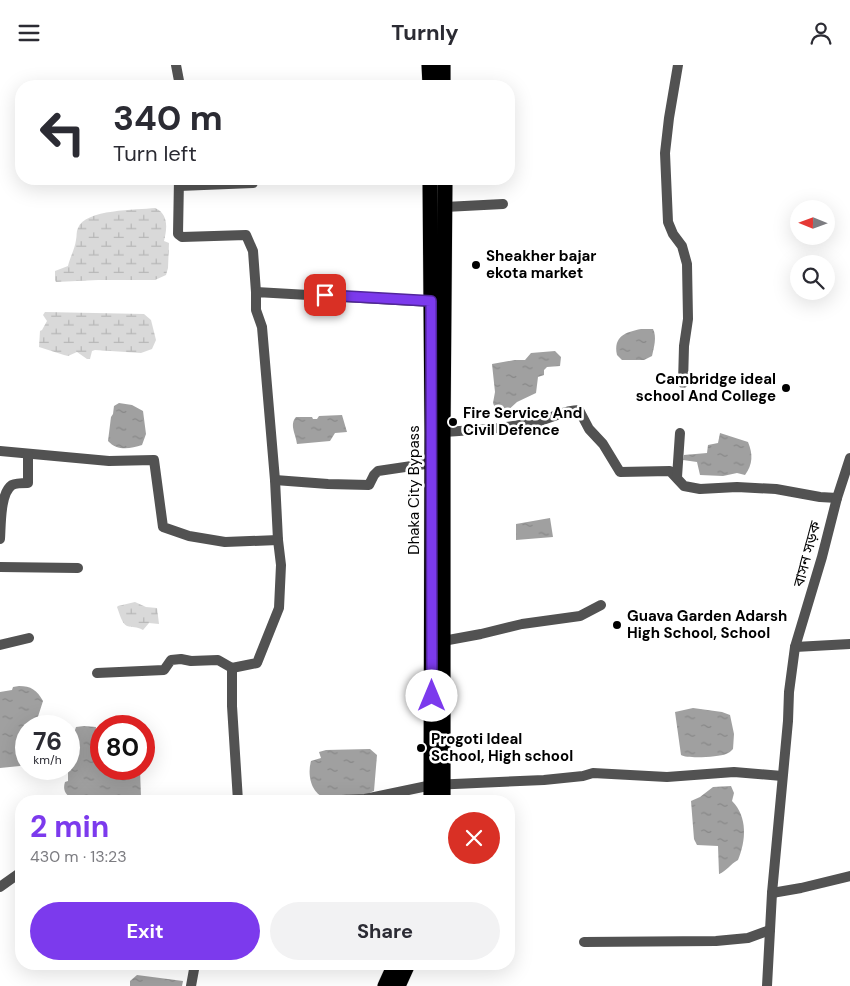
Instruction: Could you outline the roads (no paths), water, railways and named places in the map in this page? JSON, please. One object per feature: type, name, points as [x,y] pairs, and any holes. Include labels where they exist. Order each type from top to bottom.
[{"type":"highway","points":[[429,65],[430,80]]},
{"type":"highway","points":[[443,65],[443,80]]},
{"type":"highway","name":"Dhaka City Bypass","points":[[430,185],[432,463],[438,785],[434,795]]},
{"type":"highway","points":[[441,795],[438,785],[444,641],[445,185]]},
{"type":"highway","points":[[385,986],[392,970]]},
{"type":"highway","points":[[398,986],[405,970]]},
{"type":"street","points":[[176,65],[179,80]]},
{"type":"street","points":[[678,65],[669,117],[666,153],[668,222],[673,234],[682,246],[688,264],[688,319],[684,346],[683,383]]},
{"type":"street","points":[[97,673],[164,671],[170,661],[181,659],[191,661],[218,660],[232,668],[257,663],[279,609],[281,565],[278,540],[276,480],[262,327],[256,310],[253,251],[246,235],[182,237],[178,234],[179,185]]},
{"type":"street","points":[[445,207],[502,204]]},
{"type":"street","points":[[256,292],[431,301]]},
{"type":"street","points":[[443,432],[503,427],[540,421],[568,410],[580,410],[589,429],[603,444],[620,472],[670,471],[684,486],[700,489],[737,487],[776,489],[837,498]]},
{"type":"street","points":[[677,477],[680,433]]},
{"type":"street","points":[[0,451],[109,461],[154,460],[163,527],[189,536],[225,542],[278,540]]},
{"type":"street","points":[[0,539],[1,513],[6,491],[14,484],[28,483],[28,454]]},
{"type":"street","name":"বাসন সড়ক","points":[[767,986],[772,893],[788,721],[788,692],[796,647],[837,498],[850,458]]},
{"type":"street","points":[[276,480],[370,485],[378,471],[432,463]]},
{"type":"street","points":[[0,567],[78,568]]},
{"type":"street","points":[[444,641],[522,624],[580,616],[601,605]]},
{"type":"street","points":[[0,645],[29,638]]},
{"type":"street","points":[[796,647],[850,644]]},
{"type":"street","points":[[232,668],[232,706],[238,795]]},
{"type":"street","points":[[386,795],[438,785],[544,780],[594,773],[667,777],[734,772],[782,776]]},
{"type":"street","points":[[0,887],[15,876]]},
{"type":"street","points":[[772,893],[850,876]]},
{"type":"street","points":[[584,942],[716,941],[748,938],[770,930]]},
{"type":"street","points":[[191,986],[194,970]]},
{"type":"water","points":[[641,329],[653,329],[655,339],[652,356],[644,360],[622,360],[617,355],[616,349],[619,339],[630,332]]},
{"type":"water","points":[[555,351],[561,357],[560,366],[547,367],[544,370],[544,375],[538,377],[536,393],[517,402],[503,415],[497,413],[493,403],[495,392],[492,364],[525,360],[531,353]]},
{"type":"water","points":[[119,403],[132,405],[143,411],[146,434],[142,445],[120,448],[108,441],[114,406]]},
{"type":"water","points":[[342,415],[347,432],[335,433],[330,441],[297,444],[293,426],[296,417],[312,417],[317,419],[319,416]]},
{"type":"water","points":[[720,433],[748,442],[751,459],[750,467],[745,475],[737,473],[723,476],[700,475],[697,462],[683,460],[684,455],[707,453],[708,445],[718,443]]},
{"type":"water","points":[[550,518],[553,537],[516,540],[516,524]]},
{"type":"water","points":[[19,686],[33,689],[43,701],[39,715],[15,715],[15,766],[0,768],[0,692],[12,690],[13,687]]},
{"type":"water","points":[[693,708],[730,715],[734,734],[733,749],[731,751],[727,754],[710,757],[681,755],[675,712]]},
{"type":"water","points":[[80,726],[90,726],[90,780],[140,780],[141,795],[67,795],[64,785],[68,781],[80,780]]},
{"type":"water","points":[[370,749],[377,755],[374,791],[366,795],[320,795],[312,784],[310,766],[311,761],[321,758],[319,752],[326,750]]},
{"type":"water","points":[[731,786],[734,793],[732,801],[741,814],[743,822],[743,845],[738,860],[719,874],[718,846],[697,845],[694,839],[691,801],[713,787]]},
{"type":"water","points":[[137,975],[183,981],[182,986],[130,986],[130,981]]},
{"type":"place","name":"Sheakher bajar ekota market","points":[[476,265]]},
{"type":"place","name":"Cambridge ideal school And College","points":[[786,388]]},
{"type":"place","name":"Fire Service And Civil Defence","points":[[453,422]]},
{"type":"place","name":"Guava Garden Adarsh High School, School","points":[[617,625]]},
{"type":"place","name":"Progoti Ideal School, High school","points":[[421,748]]}]
